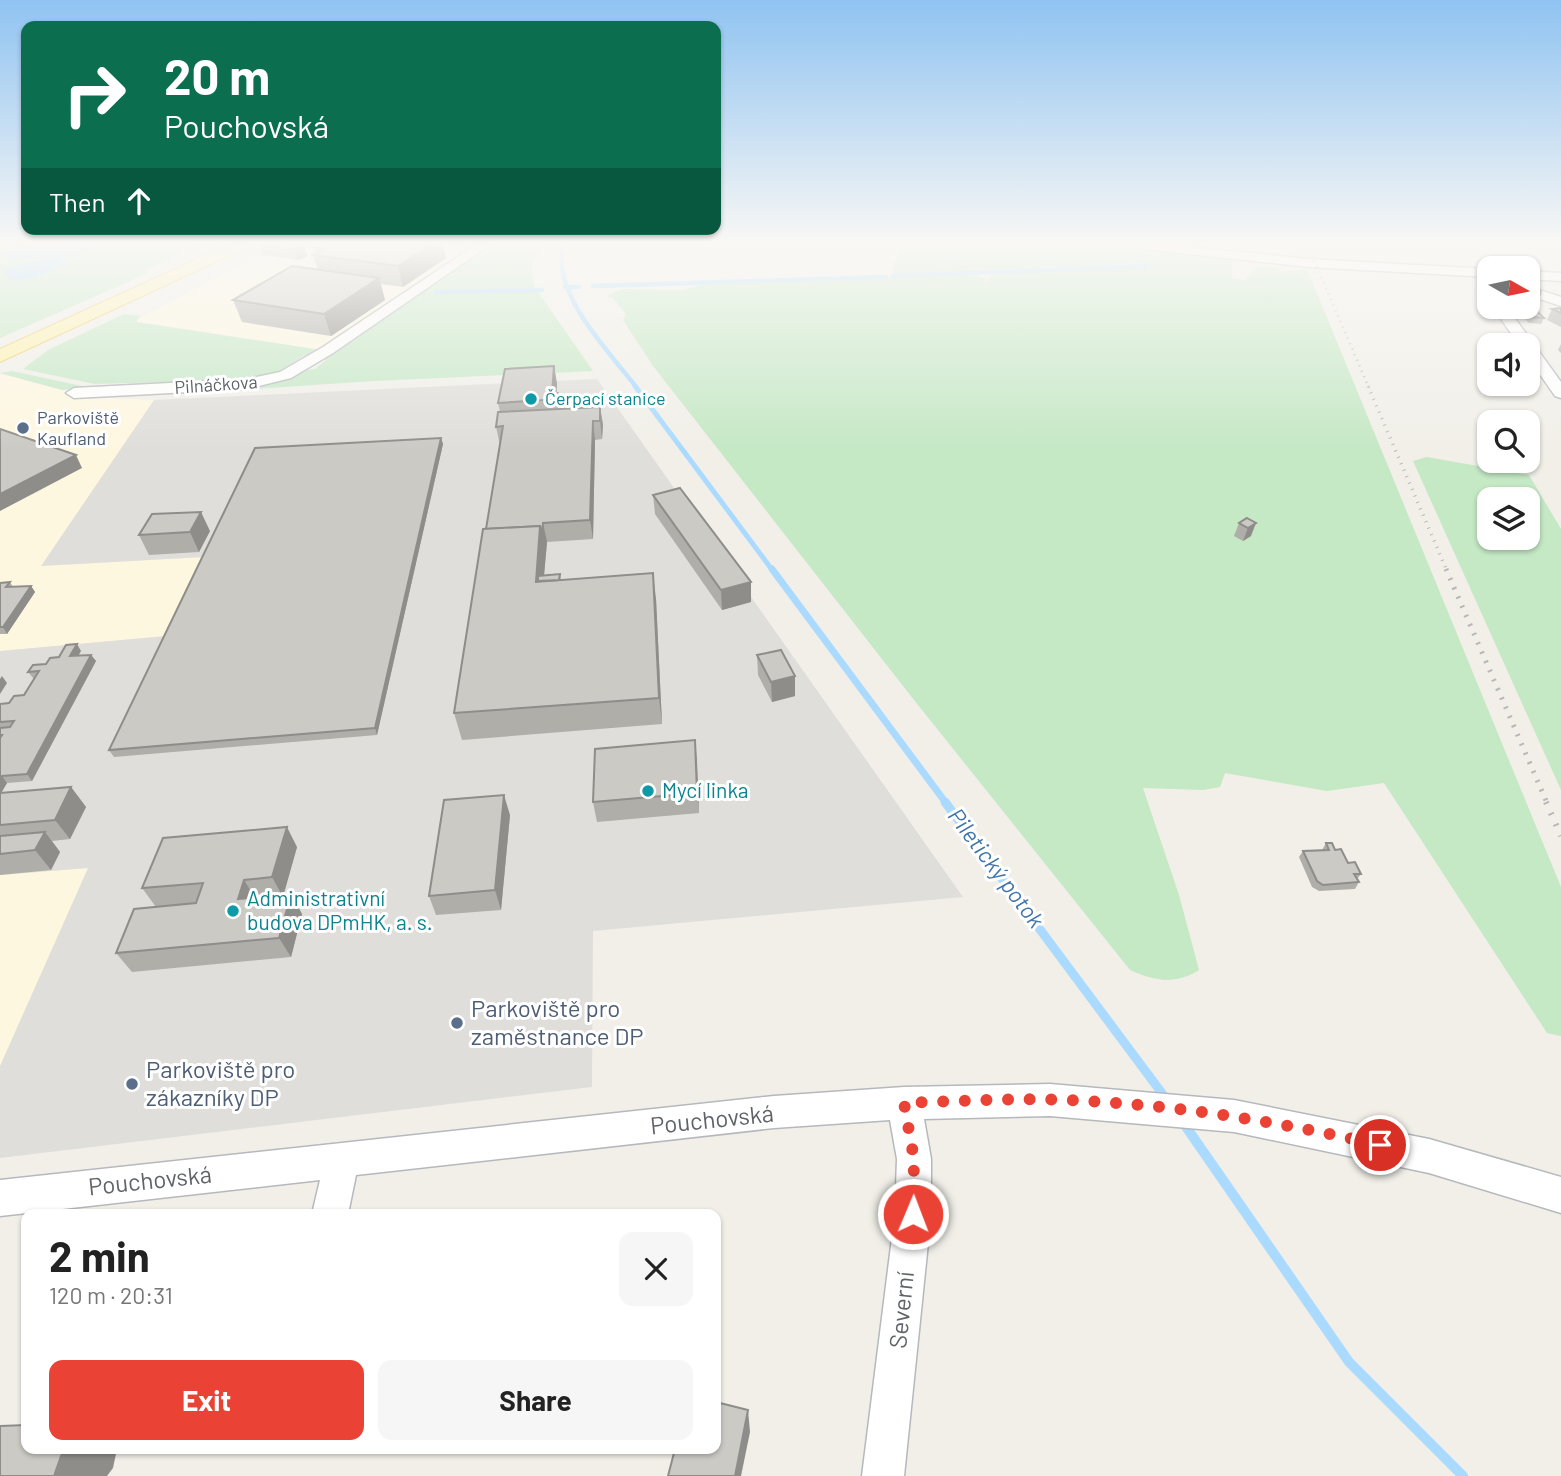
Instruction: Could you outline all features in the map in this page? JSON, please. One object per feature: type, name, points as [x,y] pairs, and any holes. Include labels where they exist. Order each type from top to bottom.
[{"type":"main road","points":[[0,344],[69,313]]},
{"type":"main road","points":[[0,356],[93,313]]},
{"type":"street","name":"Pilnáčkova","points":[[74,393],[247,384],[285,374],[328,350],[383,313]]},
{"type":"street","points":[[1540,364],[1561,393]]},
{"type":"street","name":"Pouchovská","points":[[0,1198],[774,1112],[904,1103],[1098,1102],[1234,1116],[1429,1156],[1561,1195]]},
{"type":"street","name":"Severní","points":[[883,1476],[913,1214],[914,1159],[904,1103]]},
{"type":"street","points":[[331,1209],[342,1161]]},
{"type":"shaded area","points":[[150,313],[376,313],[321,350],[135,321]]},
{"type":"shaded area","points":[[0,374],[62,390],[108,398],[154,400],[42,566],[205,557],[166,636],[0,651]]},
{"type":"shaded area","points":[[597,379],[963,897],[593,931],[592,1087],[0,1158],[0,1066],[88,868],[0,875],[0,651],[166,636],[204,557],[41,566],[154,400]]},
{"type":"shaded area","points":[[89,868],[0,1066],[0,875]]},
{"type":"green space","points":[[0,313],[57,313],[0,338]]},
{"type":"green space","points":[[390,313],[553,313],[593,371],[241,390],[274,384],[315,369],[326,360],[323,359]]},
{"type":"green space","points":[[1325,313],[1561,887],[1561,1036],[1547,1033],[1384,783],[1327,791],[1225,773],[1220,787],[1203,790],[1143,788],[1179,895],[1199,970],[1181,978],[1164,980],[1130,970],[914,700],[653,366],[623,320],[626,314]]},
{"type":"green space","points":[[124,314],[140,316],[136,322],[321,350],[303,356],[276,373],[244,380],[95,384],[23,369],[48,350]]},
{"type":"green space","points":[[12,371],[91,388],[62,390],[0,373]]},
{"type":"green space","points":[[1427,457],[1477,466],[1477,473],[1529,475],[1536,487],[1477,487],[1477,550],[1540,550],[1540,494],[1561,529],[1561,790],[1413,461]]},
{"type":"building","points":[[554,366],[552,394],[558,393],[561,399],[498,403],[505,369]]},
{"type":"building","points":[[600,407],[600,421],[593,421],[590,520],[543,523],[542,532],[540,526],[486,529],[503,426],[496,427],[498,412]]},
{"type":"building","points":[[0,429],[76,455],[0,494]]},
{"type":"building","points":[[441,438],[375,728],[109,750],[255,448]]},
{"type":"building","points":[[680,488],[751,582],[721,590],[653,495]]},
{"type":"building","points":[[201,512],[190,532],[139,535],[152,514]]},
{"type":"building","points":[[1247,518],[1256,523],[1248,528],[1239,523]]},
{"type":"building","points":[[540,526],[536,582],[653,573],[659,698],[454,713],[483,529]]},
{"type":"building","points":[[560,574],[559,580],[538,581],[538,576]]},
{"type":"building","points":[[10,582],[6,587],[31,586],[3,627],[0,627],[0,583]]},
{"type":"building","points":[[77,644],[70,656],[91,655],[27,774],[2,776],[0,779],[0,728],[10,727],[14,721],[0,722],[0,704],[9,703],[14,696],[24,695],[39,671],[28,672],[33,665],[46,664],[50,658],[59,657],[66,645]]},
{"type":"building","points":[[781,650],[795,676],[771,682],[757,655]]},
{"type":"building","points":[[695,740],[697,793],[593,802],[595,749]]},
{"type":"building","points":[[71,787],[55,820],[0,825],[0,793]]},
{"type":"building","points":[[504,795],[495,890],[429,896],[444,800]]},
{"type":"building","points":[[287,827],[272,877],[244,880],[238,899],[291,894],[279,938],[116,953],[134,909],[196,903],[203,883],[142,888],[163,838]]},
{"type":"building","points":[[45,832],[35,850],[0,854],[0,836]]},
{"type":"building","points":[[1326,843],[1332,843],[1335,850],[1341,849],[1348,863],[1355,862],[1361,874],[1354,874],[1359,882],[1323,885],[1317,881],[1303,851],[1329,850]]},
{"type":"building","points":[[721,1403],[748,1410],[735,1476],[668,1476],[674,1454],[721,1454]]},
{"type":"building","points":[[21,1425],[21,1454],[63,1454],[54,1476],[0,1476],[0,1426]]},
{"type":"waterway","name":"Piletický potok","points":[[580,313],[637,388]]},
{"type":"waterway","name":"Piletický potok","points":[[635,386],[773,571]]},
{"type":"waterway","name":"Piletický potok","points":[[772,569],[946,803]]},
{"type":"waterway","name":"Piletický potok","points":[[945,802],[1167,1100]]},
{"type":"waterway","name":"Piletický potok","points":[[1182,1121],[1349,1362],[1463,1476]]},
{"type":"railway","points":[[1337,313],[1369,388]]},
{"type":"railway","points":[[1368,386],[1447,571]]},
{"type":"railway","points":[[1446,569],[1547,803]]},
{"type":"railway","points":[[1546,802],[1561,836]]},
{"type":"place","name":"Čerpací stanice","points":[[531,399]]},
{"type":"place","name":"Parkoviště Kaufland","points":[[23,428]]},
{"type":"place","name":"Mycí linka","points":[[648,791]]},
{"type":"place","name":"Administrativní budova DPmHK, a. s.","points":[[233,911]]},
{"type":"place","name":"Parkoviště pro zaměstnance DP","points":[[457,1023]]},
{"type":"place","name":"Parkoviště pro zákazníky DP","points":[[132,1084]]},
{"type":"route","points":[[913,1214],[914,1159],[904,1103],[1003,1100],[1112,1103],[1234,1116],[1380,1145]]}]
